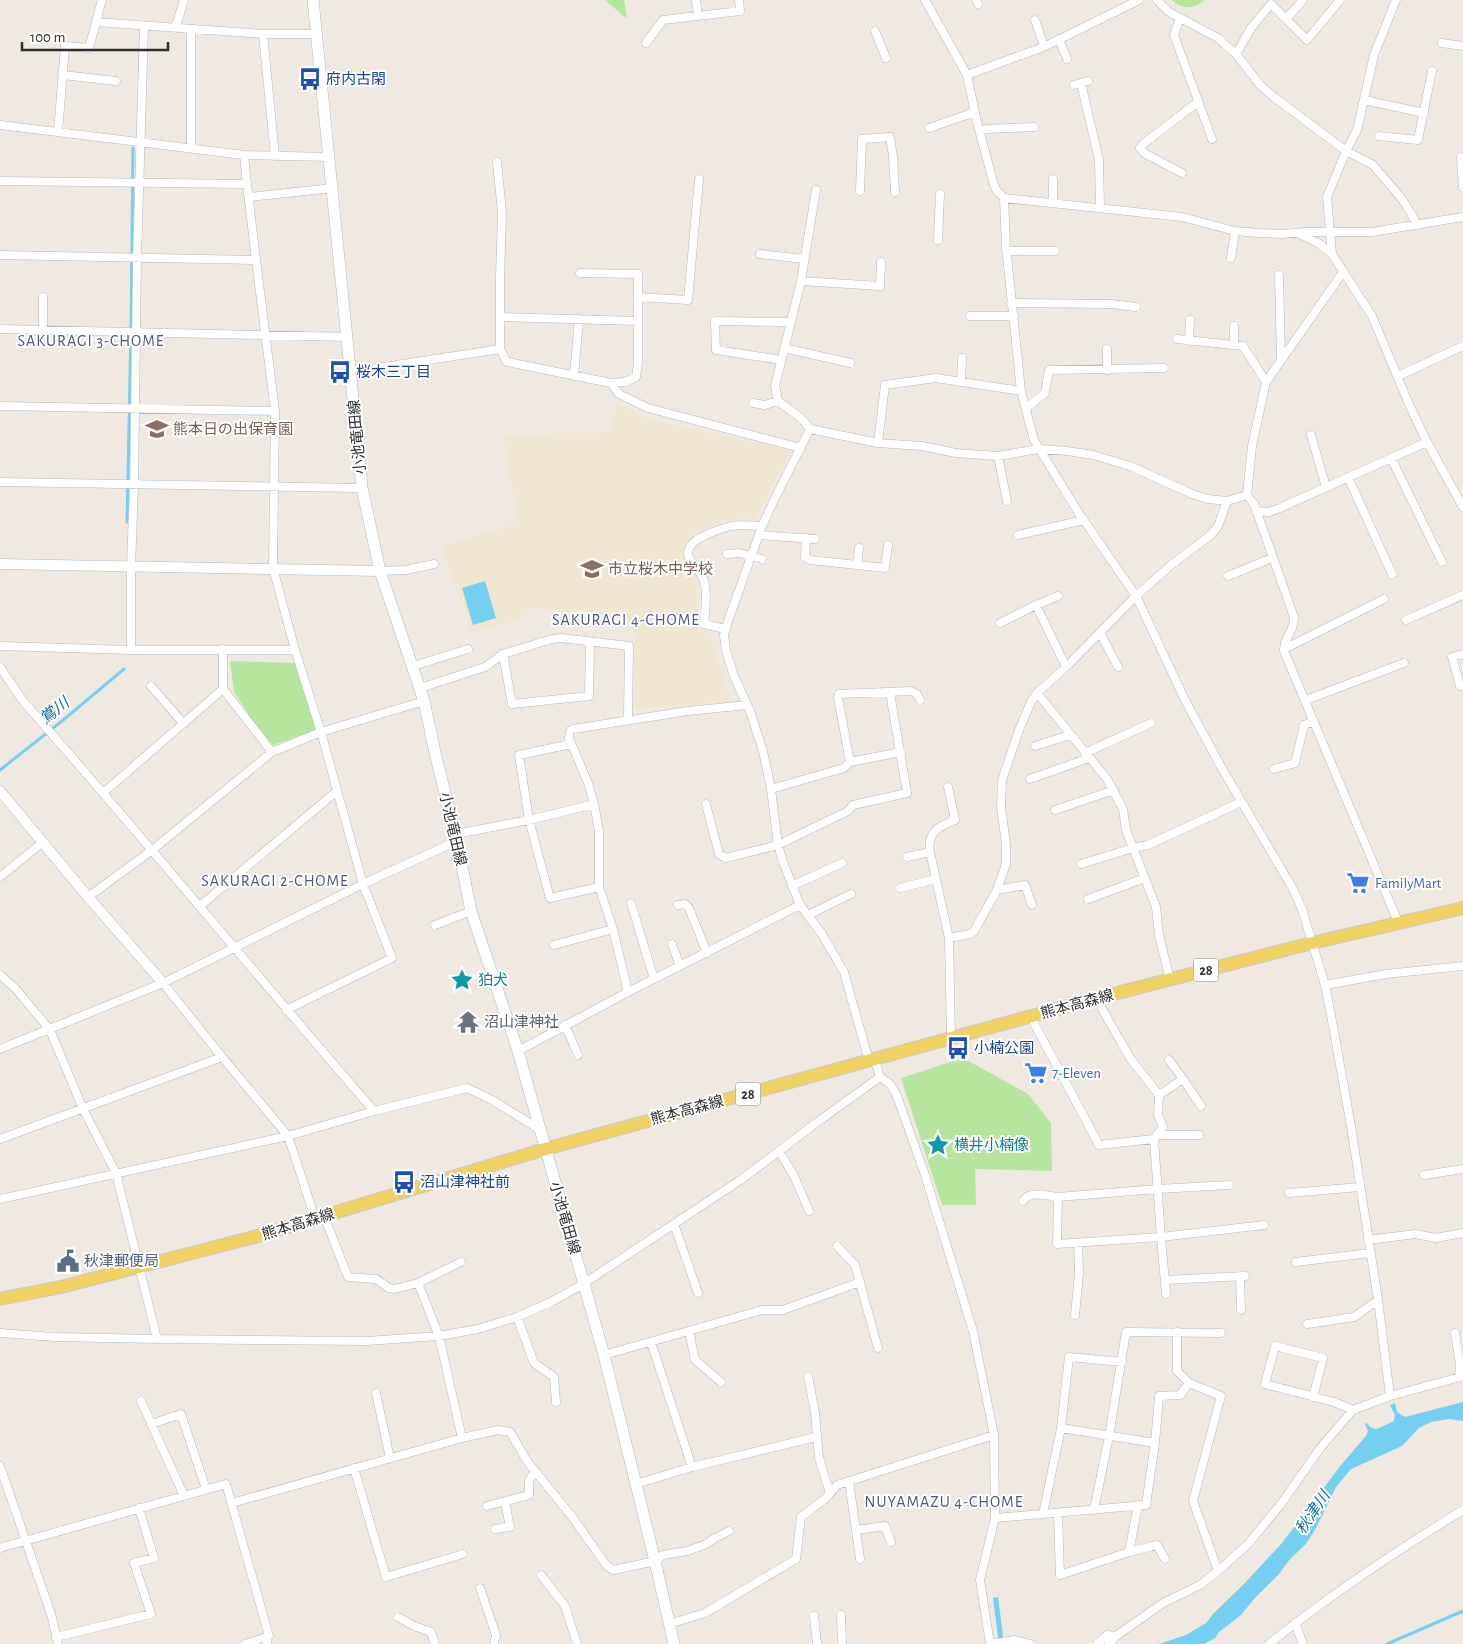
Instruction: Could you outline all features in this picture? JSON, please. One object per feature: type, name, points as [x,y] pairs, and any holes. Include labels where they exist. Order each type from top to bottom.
[{"type":"main road","name":"小池竜田線","points":[[314,0],[362,488],[380,571],[424,701],[456,837],[471,911],[518,1052],[604,1355],[674,1644]]},
{"type":"main road","name":"熊本高森線","points":[[0,1299],[61,1287],[254,1238],[545,1149],[1094,999],[1312,943],[1463,908]]},
{"type":"street","points":[[58,132],[65,46],[90,48],[102,0]]},
{"type":"street","points":[[175,29],[184,0]]},
{"type":"street","points":[[696,0],[698,16]]},
{"type":"street","points":[[646,43],[664,20],[740,11],[739,0]]},
{"type":"street","points":[[934,0],[925,1],[967,75],[994,185],[996,191],[1004,198],[1182,217],[1235,230],[1259,233],[1372,232],[1463,217]]},
{"type":"street","points":[[967,75],[1044,46],[1139,0]]},
{"type":"street","points":[[1157,0],[1169,12],[1218,38],[1236,54],[1260,85],[1274,98],[1346,151],[1373,165],[1402,199],[1418,224]]},
{"type":"street","points":[[1286,19],[1303,0]]},
{"type":"street","points":[[1236,54],[1251,28],[1271,4],[1307,40],[1340,0]]},
{"type":"street","points":[[1396,0],[1374,55],[1357,130],[1327,197],[1332,254],[1372,316],[1427,442],[1463,507]]},
{"type":"street","points":[[1180,18],[1174,35],[1212,139]]},
{"type":"street","points":[[1035,20],[1044,46]]},
{"type":"street","points":[[96,22],[263,34],[318,34]]},
{"type":"street","points":[[131,650],[138,184],[144,26]]},
{"type":"street","points":[[191,30],[191,148]]},
{"type":"street","points":[[875,31],[886,58]]},
{"type":"street","points":[[263,34],[275,156]]},
{"type":"street","points":[[1059,39],[1067,59]]},
{"type":"street","points":[[1442,43],[1463,46]]},
{"type":"street","points":[[1379,136],[1418,140],[1432,71]]},
{"type":"street","points":[[63,75],[116,81]]},
{"type":"street","points":[[1081,83],[1099,160],[1100,208]]},
{"type":"street","points":[[1364,100],[1424,113]]},
{"type":"street","points":[[1182,173],[1144,153],[1140,148],[1198,102]]},
{"type":"street","points":[[929,128],[975,112]]},
{"type":"street","points":[[0,125],[244,155],[330,157]]},
{"type":"street","points":[[980,131],[986,129],[1034,127]]},
{"type":"street","points":[[860,191],[862,139],[890,137],[895,192]]},
{"type":"street","points":[[244,155],[275,412],[273,568],[363,884],[392,958],[286,1010]]},
{"type":"street","points":[[1463,157],[1461,157],[1463,187]]},
{"type":"street","points":[[497,162],[502,212],[500,349],[507,362],[611,383],[625,382],[636,377],[638,274],[580,273]]},
{"type":"street","points":[[638,297],[688,300],[699,180]]},
{"type":"street","points":[[1053,180],[1053,203]]},
{"type":"street","points":[[0,181],[247,184]]},
{"type":"street","points":[[248,197],[333,188]]},
{"type":"street","points":[[816,190],[801,281],[775,386],[778,401],[801,418],[810,429],[878,443],[922,446],[956,454],[998,456],[1039,449],[1067,450],[1093,455],[1130,466],[1192,494],[1208,499],[1227,501],[1247,495]]},
{"type":"street","points":[[938,240],[940,194]]},
{"type":"street","points":[[1004,198],[1006,251],[1021,391],[1034,440],[1084,520],[1136,596],[1185,700],[1241,802],[1293,889],[1302,909],[1326,985],[1352,1126],[1390,1396]]},
{"type":"street","points":[[1232,258],[1235,230]]},
{"type":"street","points":[[1295,232],[1304,235],[1332,254]]},
{"type":"street","points":[[1006,251],[1054,251]]},
{"type":"street","points":[[760,254],[804,259]]},
{"type":"street","points":[[0,255],[256,260]]},
{"type":"street","points":[[801,281],[880,286],[882,262]]},
{"type":"street","points":[[1342,272],[1266,382],[1262,408],[1252,446],[1247,495],[1254,504],[1294,620],[1284,649],[1398,922]]},
{"type":"street","points":[[1279,275],[1281,360]]},
{"type":"street","points":[[43,297],[43,330]]},
{"type":"street","points":[[1011,304],[1111,304],[1136,306]]},
{"type":"street","points":[[970,316],[1014,316]]},
{"type":"street","points":[[501,317],[638,321]]},
{"type":"street","points":[[574,376],[579,319]]},
{"type":"street","points":[[1189,340],[1190,320]]},
{"type":"street","points":[[781,360],[716,350],[715,321],[790,322]]},
{"type":"street","points":[[1234,326],[1234,345]]},
{"type":"street","points":[[0,330],[348,337]]},
{"type":"street","points":[[1177,339],[1243,346],[1266,382]]},
{"type":"street","points":[[1398,376],[1463,346]]},
{"type":"street","points":[[784,348],[850,363]]},
{"type":"street","points":[[351,372],[500,349]]},
{"type":"street","points":[[1106,370],[1107,349]]},
{"type":"street","points":[[960,382],[962,358]]},
{"type":"street","points":[[1026,408],[1046,393],[1049,370],[1164,368]]},
{"type":"street","points":[[878,443],[885,385],[936,378],[1021,391]]},
{"type":"street","points":[[611,383],[618,394],[648,408],[801,448]]},
{"type":"street","points":[[753,402],[765,405],[778,401]]},
{"type":"street","points":[[0,406],[275,412]]},
{"type":"street","points":[[810,429],[762,526],[725,629],[726,651],[763,751],[771,789],[778,845],[792,886],[800,904],[822,934],[844,972],[872,1060],[880,1076],[890,1084],[897,1096],[926,1175],[973,1331],[994,1434],[995,1518],[980,1580],[990,1644],[1015,1640],[1030,1644]]},
{"type":"street","points":[[1310,435],[1326,486]]},
{"type":"street","points":[[1256,511],[1269,512],[1280,508],[1427,442]]},
{"type":"street","points":[[998,456],[1007,501]]},
{"type":"street","points":[[1390,458],[1442,562]]},
{"type":"street","points":[[1348,477],[1392,574]]},
{"type":"street","points":[[0,482],[362,488]]},
{"type":"street","points":[[949,938],[970,934],[974,931],[997,890],[1007,860],[1001,807],[1003,772],[1026,714],[1037,693],[1066,667],[1136,596],[1171,565],[1212,534],[1218,526],[1227,501]]},
{"type":"street","points":[[1018,535],[1084,520]]},
{"type":"street","points":[[725,629],[704,624],[705,585],[689,558],[688,550],[691,543],[698,539],[733,525],[762,526]]},
{"type":"street","points":[[760,534],[811,539],[804,555],[806,559],[885,568],[888,545]]},
{"type":"street","points":[[857,565],[859,548]]},
{"type":"street","points":[[727,554],[739,553],[762,559]]},
{"type":"street","points":[[1228,576],[1272,558]]},
{"type":"street","points":[[0,564],[380,571],[406,570],[434,564]]},
{"type":"street","points":[[1406,620],[1463,595]]},
{"type":"street","points":[[1000,623],[1058,596]]},
{"type":"street","points":[[1284,649],[1384,599]]},
{"type":"street","points":[[1036,605],[1040,623],[1066,667]]},
{"type":"street","points":[[1100,633],[1118,667]]},
{"type":"street","points":[[420,688],[485,667],[503,654],[557,638],[629,646],[628,720]]},
{"type":"street","points":[[503,654],[512,704],[589,696],[590,642]]},
{"type":"street","points":[[0,646],[131,650],[295,650]]},
{"type":"street","points":[[223,649],[223,689],[272,752]]},
{"type":"street","points":[[413,666],[468,649]]},
{"type":"street","points":[[1463,654],[1452,657],[1460,686],[1463,685]]},
{"type":"street","points":[[1306,700],[1404,663]]},
{"type":"street","points":[[0,667],[23,701],[374,1111]]},
{"type":"street","points":[[151,686],[183,723]]},
{"type":"street","points":[[103,793],[223,689]]},
{"type":"street","points":[[706,804],[719,854],[726,858],[778,845],[848,811],[854,805],[907,793],[890,692]]},
{"type":"street","points":[[850,762],[838,695],[913,692],[920,700]]},
{"type":"street","points":[[1037,693],[1107,779],[1123,809],[1126,830],[1156,907],[1159,935],[1170,980]]},
{"type":"street","points":[[88,897],[151,851],[272,752],[321,732],[424,701]]},
{"type":"street","points":[[628,992],[613,929],[599,887],[599,831],[594,804],[588,784],[571,744],[569,733],[573,729],[628,720],[747,705]]},
{"type":"street","points":[[1274,769],[1295,763],[1304,725],[1314,721]]},
{"type":"street","points":[[1030,779],[1087,755],[1151,723]]},
{"type":"street","points":[[1035,746],[1070,735]]},
{"type":"street","points":[[571,744],[519,755],[529,820],[550,898],[599,887]]},
{"type":"street","points":[[771,789],[844,768],[850,762],[901,752]]},
{"type":"street","points":[[948,787],[955,820],[935,830],[930,839],[930,852],[949,938],[951,1039]]},
{"type":"street","points":[[1055,810],[1114,790]]},
{"type":"street","points":[[0,791],[88,897],[163,983],[288,1136],[320,1217],[348,1277],[376,1279],[389,1288],[395,1289],[418,1283],[461,1262]]},
{"type":"street","points":[[200,906],[337,791]]},
{"type":"street","points":[[1080,864],[1148,845],[1241,802]]},
{"type":"street","points":[[0,1049],[163,983],[456,837],[594,804]]},
{"type":"street","points":[[0,877],[43,842]]},
{"type":"street","points":[[907,857],[930,852]]},
{"type":"street","points":[[792,886],[842,863]]},
{"type":"street","points":[[1088,899],[1145,878]]},
{"type":"street","points":[[900,888],[936,879]]},
{"type":"street","points":[[997,890],[1025,885],[1032,905]]},
{"type":"street","points":[[808,915],[851,894]]},
{"type":"street","points":[[631,903],[654,979]]},
{"type":"street","points":[[678,905],[685,904],[689,908],[707,952]]},
{"type":"street","points":[[518,1052],[565,1025],[800,904]]},
{"type":"street","points":[[436,925],[471,911]]},
{"type":"street","points":[[554,945],[613,929]]},
{"type":"street","points":[[672,944],[680,966]]},
{"type":"street","points":[[1326,985],[1386,974],[1463,966]]},
{"type":"street","points":[[0,975],[15,988],[50,1030],[83,1109],[116,1173],[157,1339]]},
{"type":"street","points":[[1101,1007],[1130,1058],[1159,1095],[1158,1115],[1163,1127],[1156,1137],[1166,1294]]},
{"type":"street","points":[[1034,1023],[1099,1144],[1156,1137],[1199,1135]]},
{"type":"street","points":[[565,1025],[578,1055]]},
{"type":"street","points":[[0,1139],[222,1057]]},
{"type":"street","points":[[1169,1060],[1201,1106]]},
{"type":"street","points":[[0,1333],[54,1337],[367,1341],[439,1336],[478,1329],[517,1317],[583,1284],[742,1179],[880,1076]]},
{"type":"street","points":[[1159,1095],[1183,1079]]},
{"type":"street","points":[[0,1199],[288,1136],[374,1111],[467,1088],[492,1100],[539,1129]]},
{"type":"street","points":[[778,1151],[794,1176],[809,1211]]},
{"type":"street","points":[[1424,1175],[1463,1169]]},
{"type":"street","points":[[1023,1201],[1026,1196],[1031,1194],[1058,1197],[1229,1185]]},
{"type":"street","points":[[1289,1193],[1360,1187]]},
{"type":"street","points":[[1058,1197],[1057,1244],[1162,1238],[1264,1225]]},
{"type":"street","points":[[674,1224],[698,1293]]},
{"type":"street","points":[[1368,1240],[1415,1234],[1436,1238],[1463,1233]]},
{"type":"street","points":[[1075,1315],[1079,1273],[1078,1244]]},
{"type":"street","points":[[837,1246],[855,1265],[878,1348]]},
{"type":"street","points":[[1296,1262],[1370,1253]]},
{"type":"street","points":[[1165,1280],[1243,1276],[1240,1310]]},
{"type":"street","points":[[604,1355],[762,1310],[783,1310],[860,1282]]},
{"type":"street","points":[[418,1283],[439,1336],[462,1438]]},
{"type":"street","points":[[1307,1324],[1354,1317],[1378,1300]]},
{"type":"street","points":[[517,1317],[534,1363],[554,1377],[556,1402]]},
{"type":"street","points":[[689,1331],[695,1360],[721,1382]]},
{"type":"street","points":[[1094,1510],[1109,1436],[1126,1332],[1221,1333]]},
{"type":"street","points":[[1177,1332],[1177,1370],[1189,1383],[1221,1396],[1193,1501],[1218,1571]]},
{"type":"street","points":[[1108,1644],[1116,1636],[1163,1603],[1200,1585],[1248,1544],[1281,1504],[1321,1447],[1353,1410],[1390,1396],[1461,1377],[1455,1333]]},
{"type":"street","points":[[651,1342],[692,1467]]},
{"type":"street","points":[[1313,1397],[1323,1358],[1275,1346],[1265,1384],[1313,1397],[1334,1402],[1353,1410]]},
{"type":"street","points":[[1043,1514],[1061,1428],[1069,1357],[1122,1362]]},
{"type":"street","points":[[808,1376],[815,1412],[819,1458],[830,1493]]},
{"type":"street","points":[[995,1518],[1146,1505],[1155,1443],[1159,1396],[1180,1395],[1189,1383]]},
{"type":"street","points":[[376,1393],[390,1458]]},
{"type":"street","points":[[141,1402],[184,1496]]},
{"type":"street","points":[[151,1424],[181,1414],[206,1489]]},
{"type":"street","points":[[1061,1428],[1155,1443]]},
{"type":"street","points":[[232,1503],[462,1438],[498,1430],[510,1432],[527,1461],[573,1518],[607,1566],[614,1570],[655,1561],[663,1555],[704,1546],[729,1531]]},
{"type":"street","points":[[669,1624],[705,1612],[796,1560],[801,1517],[826,1498],[837,1485],[994,1434]]},
{"type":"street","points":[[636,1484],[692,1467],[816,1437]]},
{"type":"street","points":[[0,1466],[52,1617],[57,1641],[151,1614],[134,1563],[154,1558],[138,1508]]},
{"type":"street","points":[[354,1468],[386,1576],[463,1554]]},
{"type":"street","points":[[487,1506],[530,1495],[529,1481],[535,1471]]},
{"type":"street","points":[[849,1481],[860,1559]]},
{"type":"street","points":[[0,1548],[226,1484],[269,1636],[267,1641],[245,1644]]},
{"type":"street","points":[[495,1529],[510,1527],[505,1502]]},
{"type":"street","points":[[1129,1552],[1138,1506]]},
{"type":"street","points":[[1269,1644],[1295,1623],[1388,1557],[1463,1510]]},
{"type":"street","points":[[1058,1513],[1060,1575],[1129,1552],[1157,1545],[1165,1559]]},
{"type":"street","points":[[856,1530],[885,1526],[891,1542]]},
{"type":"street","points":[[541,1575],[565,1606],[577,1644]]},
{"type":"street","points":[[480,1588],[496,1635],[494,1644]]},
{"type":"street","points":[[840,1615],[842,1644]]},
{"type":"street","points":[[814,1616],[817,1644]]},
{"type":"street","points":[[398,1617],[414,1626],[431,1632],[435,1644]]},
{"type":"street","points":[[1295,1623],[1304,1644]]},
{"type":"street","points":[[1097,1644],[1107,1636],[1116,1636]]},
{"type":"shaded area","points":[[617,403],[654,421],[792,450],[755,519],[726,520],[688,535],[683,556],[696,583],[699,627],[712,638],[729,702],[634,709],[635,620],[533,608],[523,613],[524,618],[471,632],[464,605],[458,595],[442,546],[518,523],[503,436],[611,432]]},
{"type":"green space","points":[[605,0],[624,0],[627,19]]},
{"type":"green space","points":[[1172,0],[1205,0],[1192,7],[1184,7]]},
{"type":"green space","points":[[230,661],[295,663],[316,730],[270,746],[234,692]]},
{"type":"green space","points":[[963,1058],[1028,1094],[1051,1123],[1052,1171],[975,1169],[976,1205],[942,1205],[901,1078]]},
{"type":"water","points":[[485,581],[496,618],[473,625],[462,588]]},
{"type":"water","name":"秋津川","points":[[1463,1402],[1463,1421],[1449,1419],[1431,1422],[1419,1428],[1402,1446],[1351,1469],[1336,1487],[1306,1544],[1290,1559],[1279,1574],[1241,1615],[1219,1632],[1215,1638],[1204,1644],[1159,1644],[1186,1635],[1206,1623],[1243,1585],[1282,1543],[1341,1465],[1366,1436],[1368,1431],[1365,1424],[1367,1423],[1375,1429],[1394,1421],[1395,1415],[1390,1405],[1395,1403],[1397,1412],[1405,1417]]},
{"type":"water","points":[[998,1597],[1005,1644],[999,1644],[993,1598]]},
{"type":"waterway","points":[[127,522],[133,148]]},
{"type":"waterway","name":"鴬川","points":[[0,770],[124,669]]},
{"type":"waterway","points":[[1387,1644],[1463,1611]]},
{"type":"place","name":"府内古閑","points":[[310,79]]},
{"type":"place","name":"桜木三丁目","points":[[340,372]]},
{"type":"place","name":"熊本日の出保育園","points":[[157,429]]},
{"type":"place","name":"市立桜木中学校","points":[[592,569]]},
{"type":"place","name":"FamilyMart","points":[[1358,883]]},
{"type":"place","name":"狛犬","points":[[462,980]]},
{"type":"place","name":"沼山津神社","points":[[468,1022]]},
{"type":"place","name":"小楠公園","points":[[958,1048]]},
{"type":"place","name":"7-Eleven","points":[[1036,1073]]},
{"type":"place","name":"横井小楠像","points":[[938,1145]]},
{"type":"place","name":"沼山津神社前","points":[[404,1182]]},
{"type":"place","name":"秋津郵便局","points":[[68,1261]]},
{"type":"district","name":"SAKURAGI 3-CHOME","points":[[91,340]]},
{"type":"district","name":"SAKURAGI 4-CHOME","points":[[626,619]]},
{"type":"district","name":"SAKURAGI 2-CHOME","points":[[275,880]]},
{"type":"district","name":"NUYAMAZU 4-CHOME","points":[[944,1501]]}]
